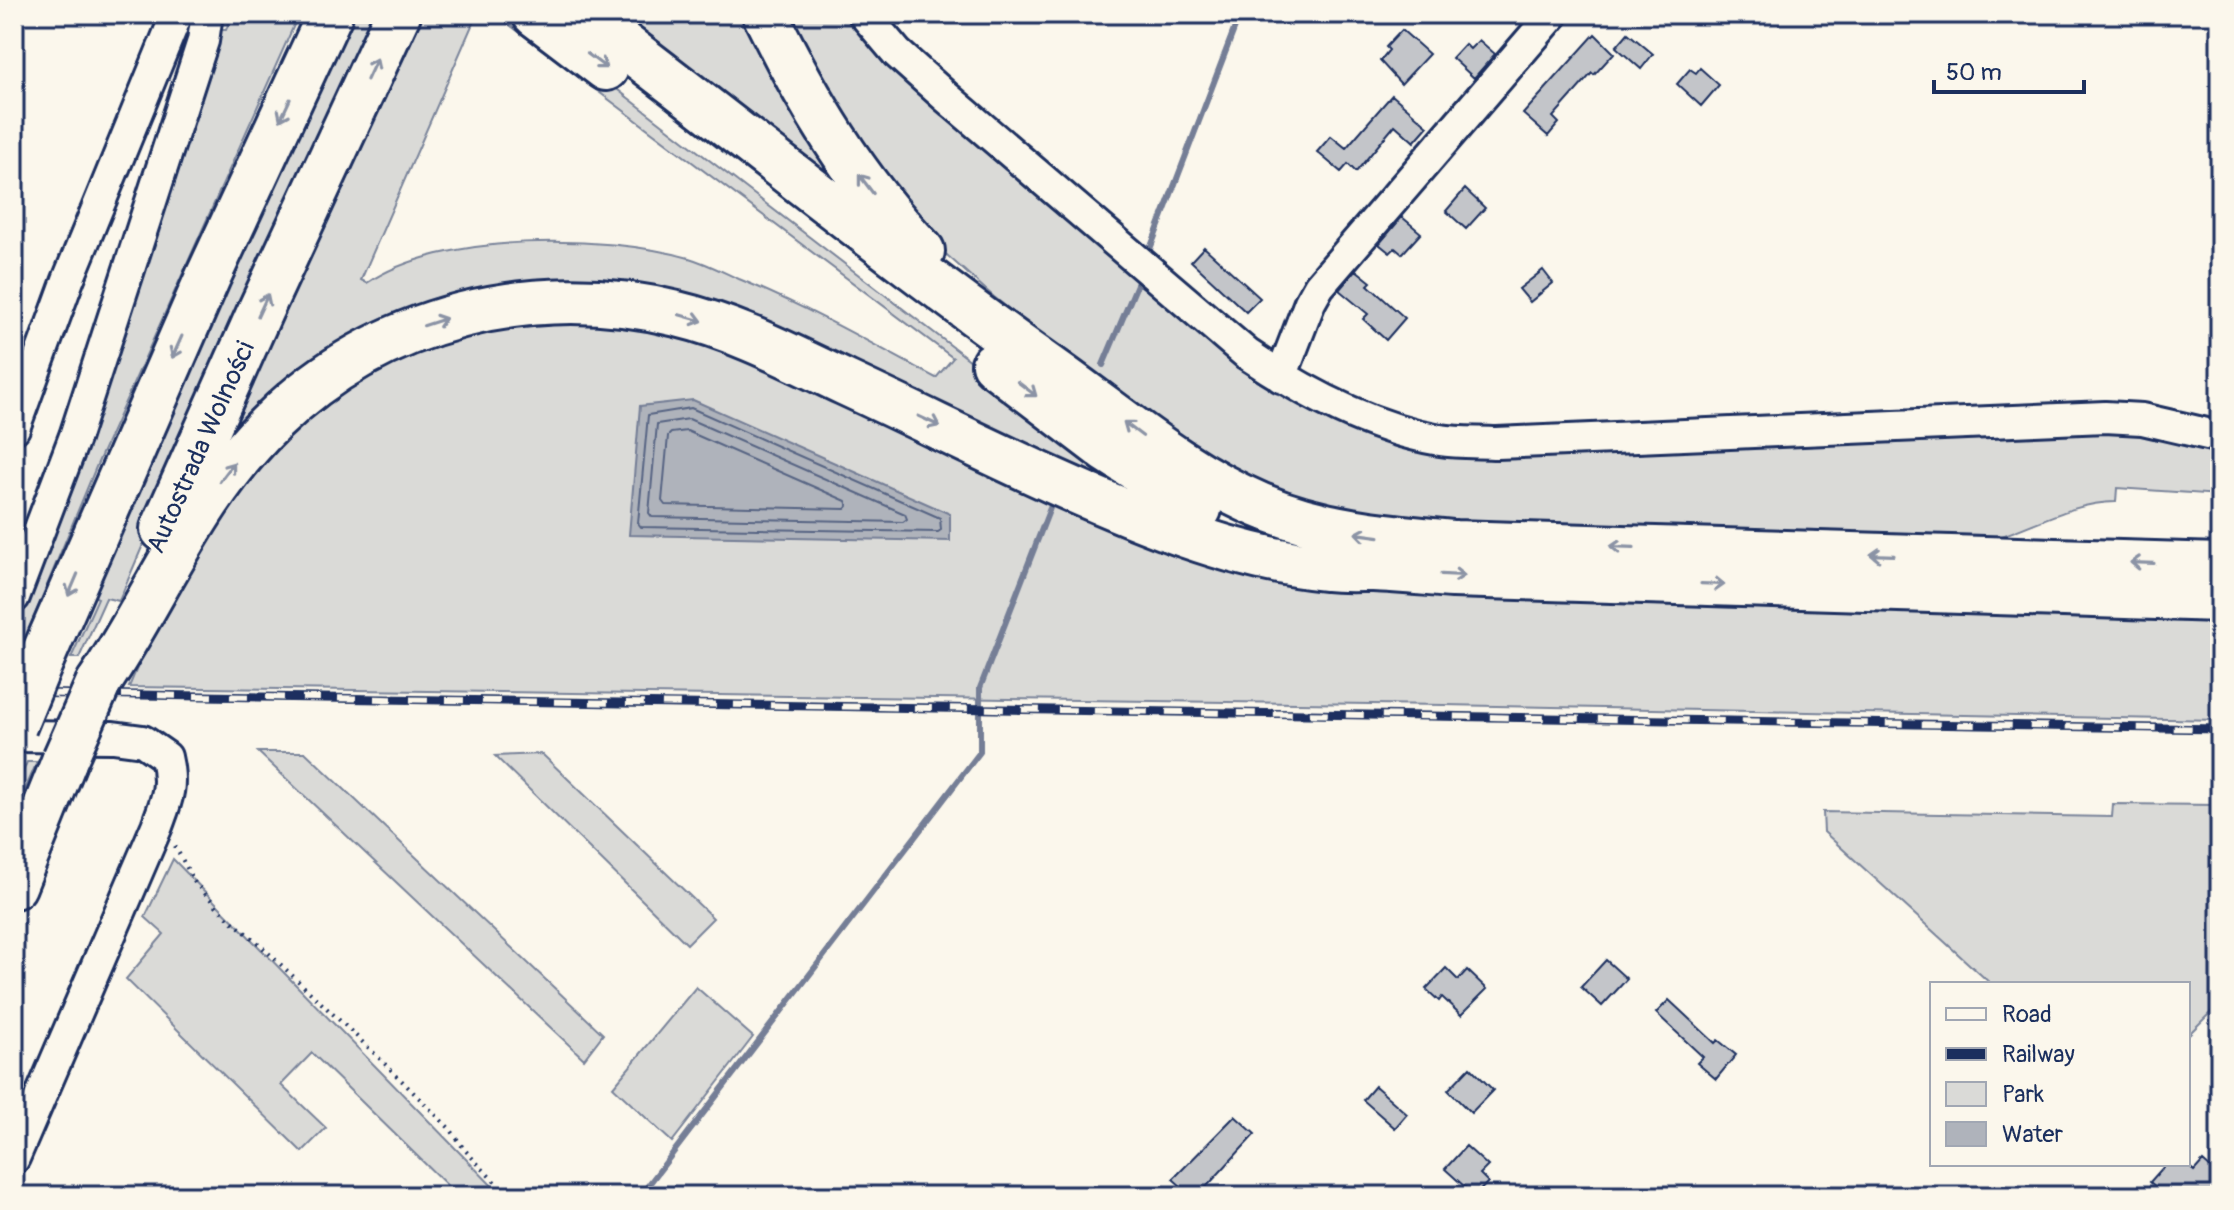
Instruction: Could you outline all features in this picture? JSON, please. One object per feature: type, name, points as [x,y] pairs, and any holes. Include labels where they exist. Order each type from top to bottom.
[{"type":"highway","points":[[14,726],[208,277],[330,14]]},
{"type":"highway","name":"Autostrada Wolności","points":[[14,886],[65,759],[261,309],[398,14]]},
{"type":"highway","points":[[535,14],[1145,477],[1184,501],[1245,531],[1328,558],[1375,569]]},
{"type":"highway","points":[[583,14],[972,314],[1155,446],[1213,483],[1262,506],[1346,532],[1455,543],[2220,566]]},
{"type":"highway","points":[[765,14],[818,116],[894,221],[942,270],[1060,376]]},
{"type":"highway","points":[[107,667],[209,497],[274,419],[314,386],[357,357],[425,325],[460,314],[551,301],[596,300],[698,320],[774,349],[1167,528],[1279,560],[1328,569],[2220,599]]},
{"type":"street","points":[[14,428],[68,280],[177,14]]},
{"type":"street","points":[[14,597],[75,436],[203,41],[207,14]]},
{"type":"street","points":[[864,14],[897,53],[945,96],[1247,354],[1281,377],[1351,412],[1441,440],[1552,442],[2105,417],[2142,419],[2220,437]]},
{"type":"street","points":[[1281,377],[1319,286],[1553,14]]},
{"type":"street","points":[[14,736],[113,737],[143,741],[166,757],[170,775],[170,793],[159,821],[14,1158]]},
{"type":"path","points":[[159,821],[171,835],[195,883],[440,1119],[508,1196]]},
{"type":"green space","points":[[224,14],[299,14],[96,467],[17,658],[14,658],[14,621],[82,443],[216,30],[226,30],[231,18]]},
{"type":"green space","points":[[345,14],[377,14],[218,369],[119,601],[106,598],[79,658],[71,658],[98,598],[85,592]]},
{"type":"green space","points":[[424,14],[477,14],[361,280],[367,283],[399,266],[437,254],[479,246],[569,242],[654,250],[689,258],[765,290],[815,313],[936,378],[953,358],[495,14],[519,14],[1053,424],[1230,535],[723,314],[475,298],[212,470]]},
{"type":"green space","points":[[595,14],[756,14],[904,245]]},
{"type":"green space","points":[[779,14],[860,14],[1256,368],[1394,436],[2089,422],[2220,442],[2220,495],[2117,488],[2116,502],[2071,510],[1999,537],[1441,526],[1283,500],[1181,446],[994,297],[930,240],[890,195]]},
{"type":"green space","points":[[512,314],[666,323],[1145,531],[2220,615],[2220,720],[1444,705],[129,687],[169,592],[235,481],[385,355]]},
{"type":"green space","points":[[258,752],[305,752],[603,1034],[584,1059]]},
{"type":"green space","points":[[542,754],[713,918],[687,944],[495,756]]},
{"type":"green space","points":[[27,762],[37,762],[14,815],[14,792]]},
{"type":"green space","points":[[2113,804],[2220,805],[2220,1003],[2190,1033],[2190,982],[1989,982],[1824,832],[1823,812],[2112,817]]},
{"type":"green space","points":[[173,859],[502,1196],[458,1196],[312,1053],[281,1085],[326,1128],[302,1152],[126,979],[164,934],[145,917]]},
{"type":"green space","points":[[696,987],[753,1037],[672,1142],[613,1087]]},
{"type":"green space","points":[[199,1184],[211,1196],[121,1194]]},
{"type":"water","points":[[693,400],[950,514],[950,541],[629,535],[640,406]]},
{"type":"building","points":[[1402,30],[1429,54],[1401,84],[1380,61],[1389,50],[1386,47]]},
{"type":"building","points":[[1628,33],[1653,54],[1641,69],[1616,47]]},
{"type":"building","points":[[1595,34],[1614,53],[1553,117],[1559,123],[1548,136],[1523,114]]},
{"type":"building","points":[[1479,40],[1495,54],[1474,78],[1452,58],[1465,44],[1470,49]]},
{"type":"building","points":[[1700,68],[1719,85],[1701,106],[1677,84],[1690,69],[1696,73]]},
{"type":"building","points":[[1392,95],[1428,126],[1414,142],[1395,125],[1356,172],[1348,164],[1341,172],[1317,152],[1331,136],[1346,148]]},
{"type":"building","points":[[1465,189],[1485,208],[1466,229],[1446,211]]},
{"type":"building","points":[[1402,217],[1421,233],[1402,254],[1395,248],[1390,253],[1379,244]]},
{"type":"building","points":[[1204,247],[1260,298],[1246,312],[1191,261]]},
{"type":"building","points":[[1356,270],[1405,318],[1386,340],[1363,319],[1368,314],[1339,290]]},
{"type":"building","points":[[1543,270],[1553,283],[1530,302],[1519,289]]},
{"type":"building","points":[[1606,960],[1627,979],[1602,1006],[1581,987]]},
{"type":"building","points":[[1446,968],[1458,980],[1467,970],[1487,989],[1461,1015],[1442,997],[1439,1001],[1426,989]]},
{"type":"building","points":[[1669,1000],[1715,1043],[1718,1040],[1736,1055],[1716,1079],[1697,1063],[1703,1057],[1656,1013]]},
{"type":"building","points":[[1470,1067],[1493,1090],[1471,1113],[1448,1090]]},
{"type":"building","points":[[1375,1086],[1407,1114],[1395,1128],[1363,1100]]},
{"type":"building","points":[[1235,1116],[1255,1134],[1198,1196],[1192,1196],[1173,1179]]},
{"type":"building","points":[[1466,1146],[1488,1166],[1480,1174],[1488,1182],[1475,1196],[1445,1169]]},
{"type":"building","points":[[2203,1161],[2220,1176],[2220,1187],[2212,1196],[2166,1196],[2150,1182],[2164,1166],[2188,1166],[2194,1171]]},
{"type":"waterway","points":[[1147,257],[1240,14]]},
{"type":"waterway","points":[[1103,365],[1141,275]]},
{"type":"waterway","points":[[640,1196],[980,752],[980,688],[1050,508]]},
{"type":"railway","points":[[14,693],[2220,729]]}]
